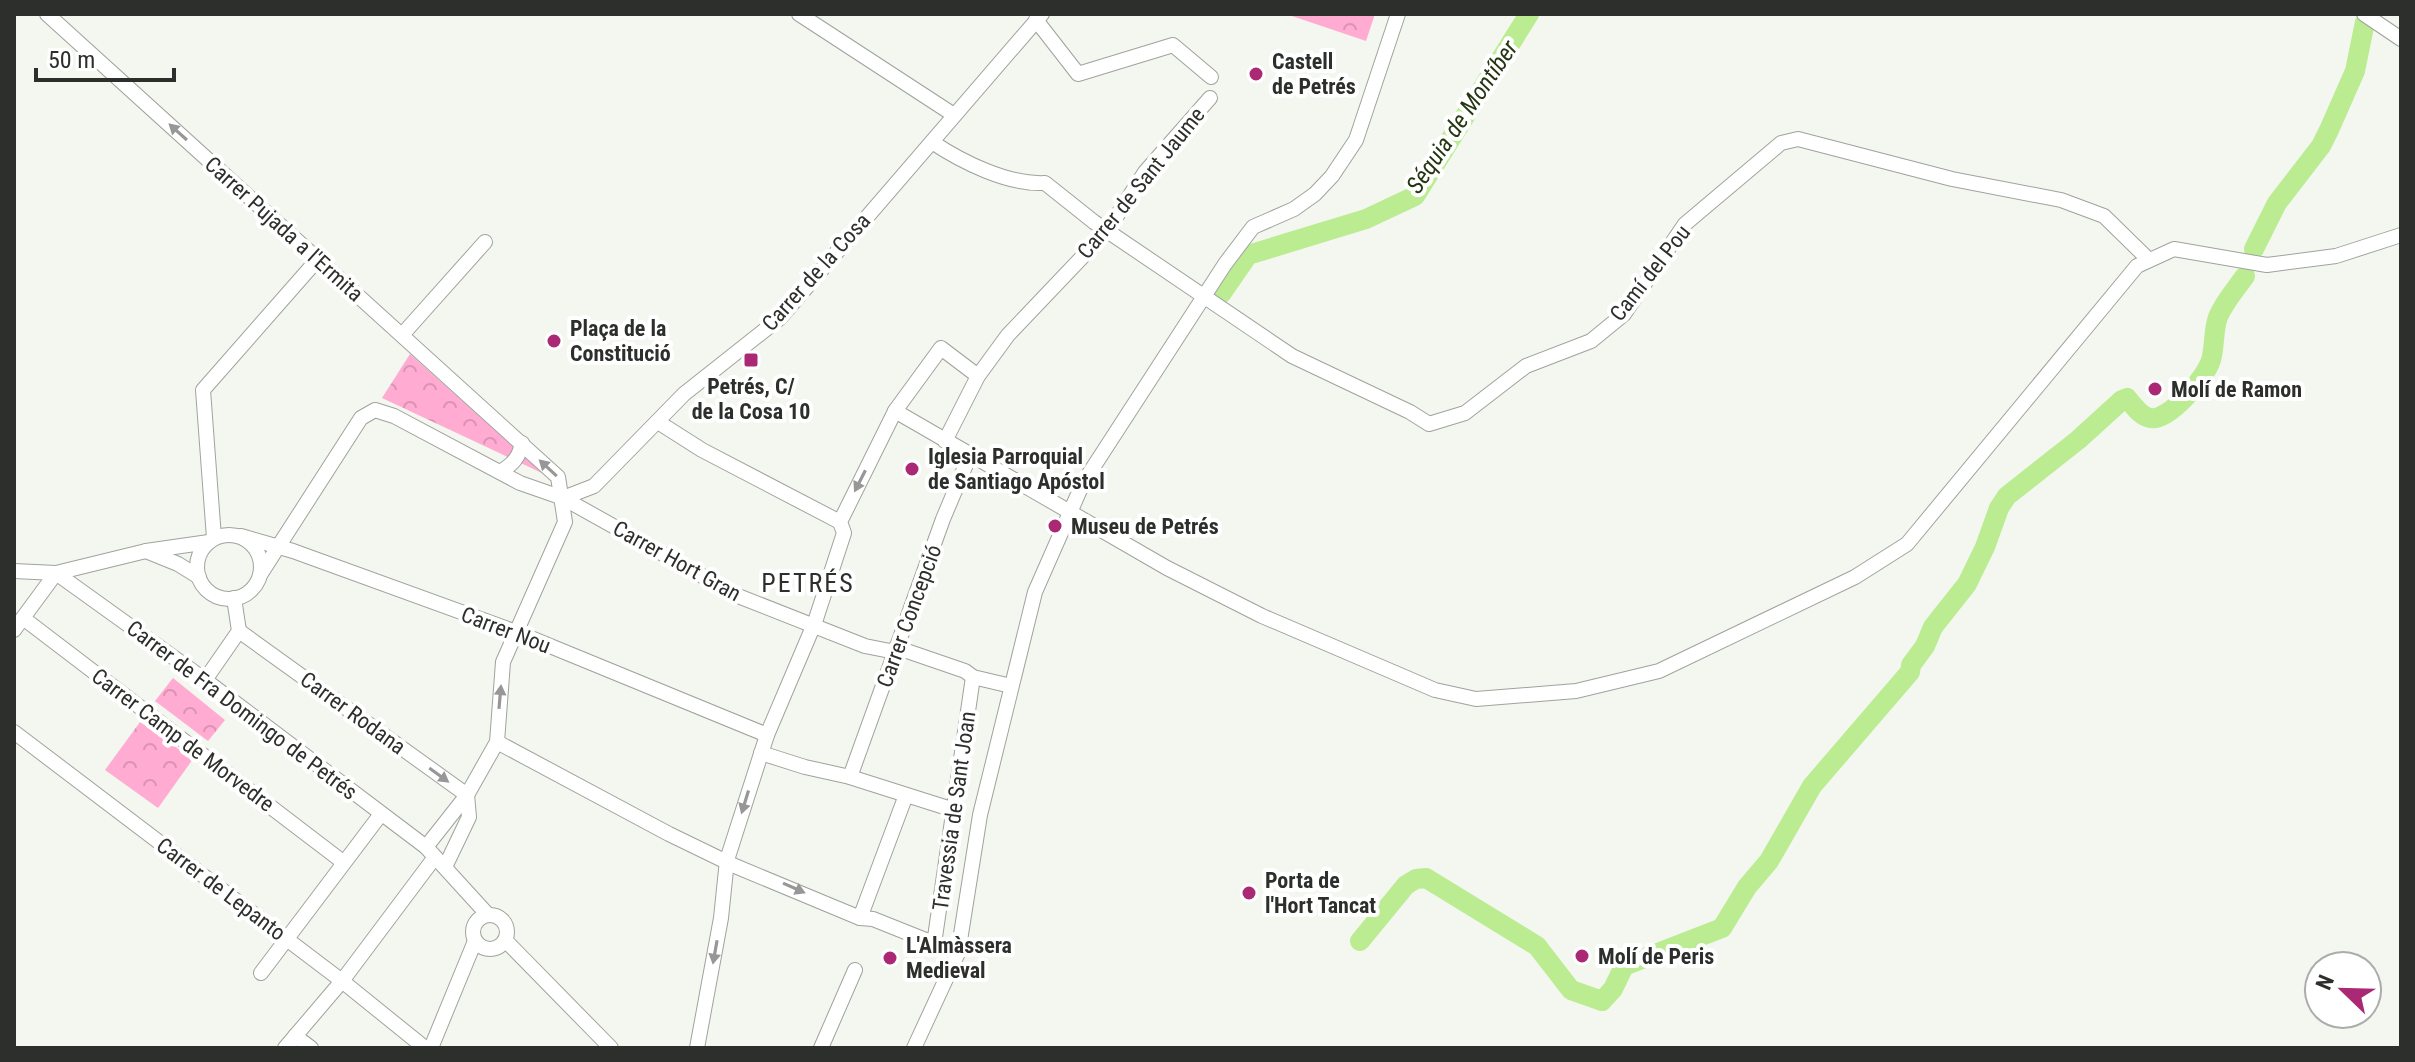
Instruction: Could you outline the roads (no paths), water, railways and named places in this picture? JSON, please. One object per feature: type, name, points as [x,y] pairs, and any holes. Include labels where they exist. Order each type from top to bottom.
[{"type":"street","name":"Carrer Pujada a l'Ermita","points":[[47,14],[522,443],[558,477],[563,498]]},
{"type":"street","points":[[799,14],[954,115]]},
{"type":"street","points":[[914,1048],[958,953],[980,815],[1011,686],[1035,592],[1068,512],[1083,483],[1204,296],[1253,227],[1294,209],[1315,194],[1332,176],[1356,140],[1398,14]]},
{"type":"street","points":[[2364,14],[2401,39]]},
{"type":"street","points":[[1039,17],[1078,74],[1173,45],[1211,77]]},
{"type":"street","name":"Carrer de la Cosa","points":[[563,498],[594,486],[684,394],[780,318],[1039,17]]},
{"type":"street","name":"Carrer de Sant Jaume","points":[[945,441],[978,376],[1008,335],[1107,231],[1145,172],[1210,98]]},
{"type":"street","name":"Camí del Pou","points":[[932,142],[962,162],[1030,184],[1045,183],[1107,231],[1292,356],[1429,424],[1465,413],[1526,366],[1591,341],[1624,314],[1685,224],[1781,143],[1798,139],[1952,179],[2061,200],[2104,216],[2149,260]]},
{"type":"street","points":[[895,411],[1167,568],[1262,616],[1435,690],[1476,699],[1576,691],[1659,671],[1855,577],[1907,544],[2137,266],[2174,249],[2267,265],[2336,256],[2401,235]]},
{"type":"street","points":[[402,335],[485,242]]},
{"type":"street","points":[[199,577],[197,563],[201,552],[212,540],[203,390],[318,259]]},
{"type":"street","points":[[840,522],[895,411],[941,348],[978,376]]},
{"type":"street","name":"Carrer Hort Gran","points":[[280,547],[361,418],[375,410],[394,416],[542,492],[563,498],[738,596],[865,646],[890,651],[898,648],[965,671],[973,677],[1011,686]]},
{"type":"street","points":[[658,422],[726,463],[840,522],[844,533],[813,626],[767,735],[727,860],[721,918],[697,1048]]},
{"type":"street","points":[[500,472],[520,455],[522,443]]},
{"type":"street","name":"Carrer Concepció","points":[[850,777],[943,519],[970,455]]},
{"type":"street","points":[[435,857],[497,742],[503,662],[565,522],[563,498]]},
{"type":"street","points":[[14,571],[56,573],[230,534],[241,536],[253,544],[259,553],[260,575]]},
{"type":"street","name":"Carrer Nou","points":[[241,536],[280,547],[516,632],[767,735]]},
{"type":"street","points":[[146,551],[178,564],[199,577],[212,594],[234,598],[250,591],[280,547]]},
{"type":"street","points":[[18,624],[56,573]]},
{"type":"street","name":"Carrer de Fra Domingo de Petrés","points":[[56,573],[205,680],[381,814],[435,857],[488,915]]},
{"type":"street","points":[[205,680],[239,631],[234,598]]},
{"type":"street","name":"Carrer Camp de Morvedre","points":[[18,624],[343,862]]},
{"type":"street","name":"Carrer Rodana","points":[[239,631],[467,795]]},
{"type":"street","name":"Travessia de Sant Joan","points":[[934,944],[973,677]]},
{"type":"street","name":"Carrer de Lepanto","points":[[14,732],[428,1048]]},
{"type":"street","points":[[497,742],[669,834],[860,918],[873,919],[958,953]]},
{"type":"street","points":[[761,753],[954,810]]},
{"type":"street","points":[[311,1048],[290,1042],[342,981],[469,817],[467,795]]},
{"type":"street","points":[[860,918],[906,795]]},
{"type":"street","points":[[261,973],[381,814]]},
{"type":"street","points":[[488,915],[498,917],[505,924],[505,940],[491,950],[482,948],[475,941],[473,931],[476,922],[488,915]]},
{"type":"street","points":[[505,940],[611,1048]]},
{"type":"street","points":[[428,1048],[475,941]]},
{"type":"street","points":[[821,1048],[855,970]]},
{"type":"waterway","name":"Séquia de Montíber","points":[[1221,294],[1248,255],[1366,219],[1415,196],[1529,14]]},
{"type":"waterway","points":[[2254,249],[2277,203],[2321,146],[2329,130],[2355,71],[2365,22]]},
{"type":"waterway","points":[[1360,941],[1406,885],[1426,878],[1537,946],[1571,990],[1602,1001],[1613,989],[1624,966],[1722,928],[1747,887],[1769,861],[1812,786],[1910,672],[1933,627],[1967,584],[2007,496],[2078,440],[2122,400],[2127,398],[2140,413],[2150,418],[2167,413],[2176,406],[2208,368],[2218,317],[2245,276]]},
{"type":"place","name":"Castell de Petrés","points":[[1256,74]]},
{"type":"place","name":"Plaça de la Constitució","points":[[554,341]]},
{"type":"place","name":"Petrés, C/ de la Cosa 10","points":[[751,360]]},
{"type":"place","name":"Molí de Ramon","points":[[2155,389]]},
{"type":"place","name":"Iglesia Parroquial de Santiago Apóstol","points":[[912,469]]},
{"type":"place","name":"Museu de Petrés","points":[[1055,526]]},
{"type":"place","name":"Porta de l'Hort Tancat","points":[[1249,893]]},
{"type":"place","name":"Molí de Peris","points":[[1582,956]]},
{"type":"place","name":"L'Almàssera Medieval","points":[[890,958]]},
{"type":"district","name":"PETRÉS","points":[[808,583]]}]
